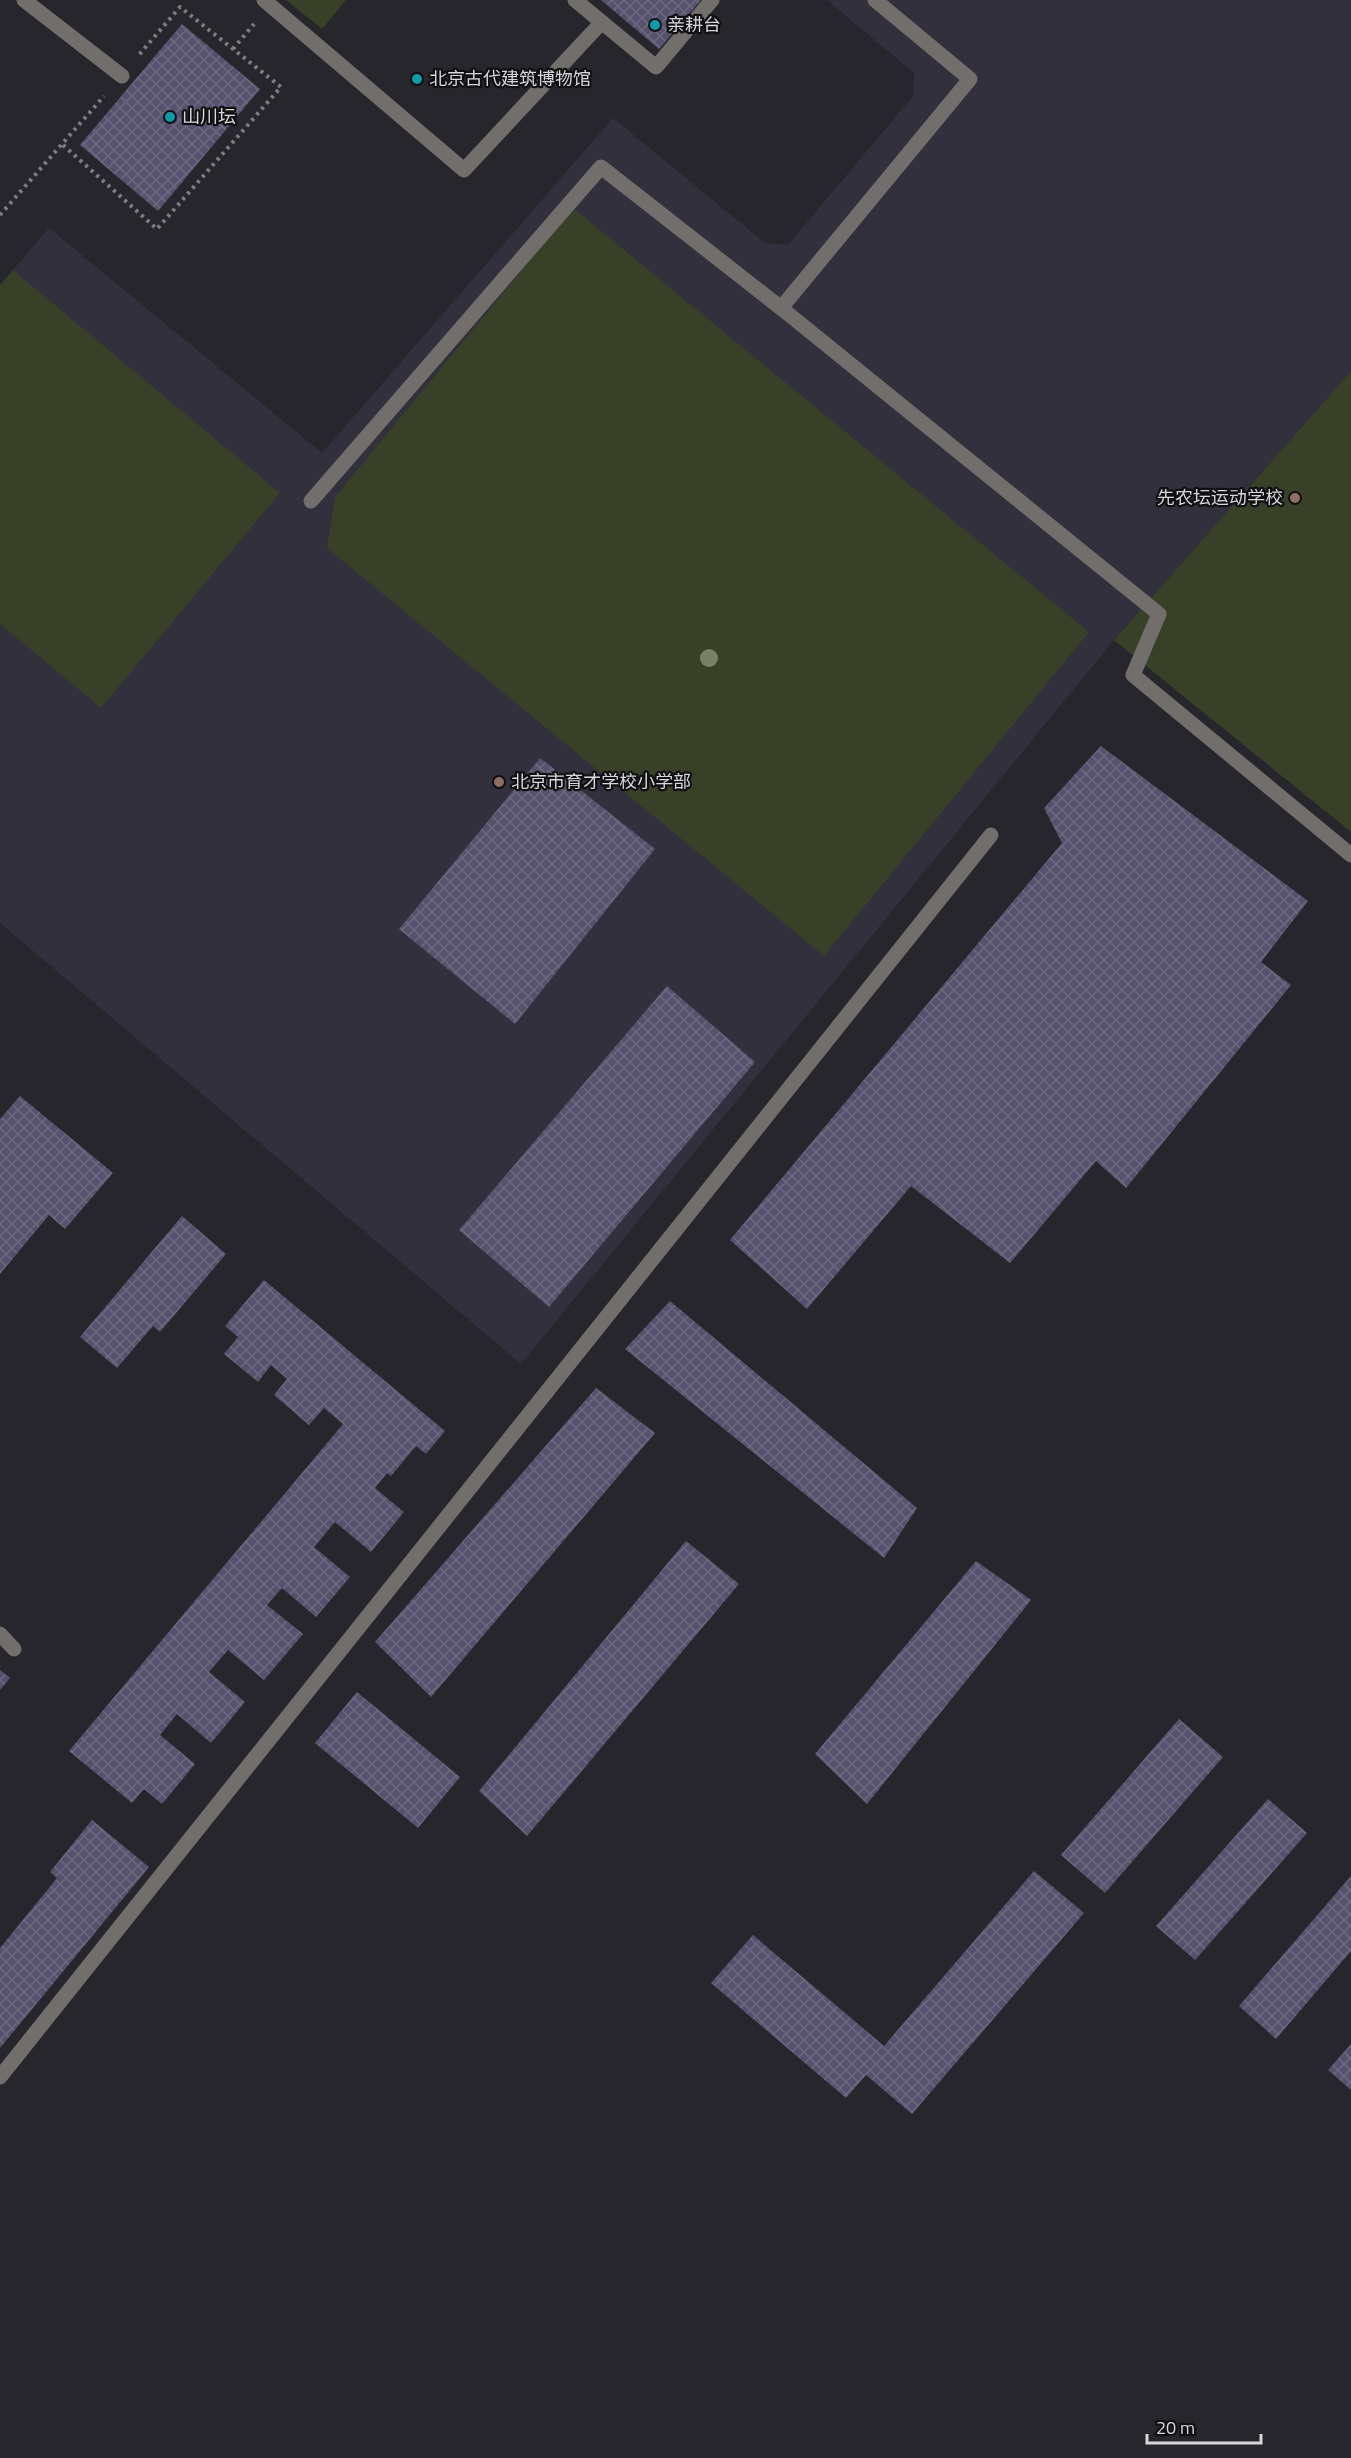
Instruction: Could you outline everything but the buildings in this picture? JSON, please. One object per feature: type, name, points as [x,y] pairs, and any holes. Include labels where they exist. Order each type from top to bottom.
[{"type":"street","points":[[24,0],[122,76]]},
{"type":"street","points":[[264,0],[464,170],[602,22]]},
{"type":"street","points":[[574,0],[656,67],[712,0]]},
{"type":"street","points":[[781,309],[970,79],[874,0]]},
{"type":"street","points":[[311,501],[601,167],[781,309],[1159,615],[1132,675],[1351,855]]},
{"type":"street","points":[[0,2077],[991,835]]},
{"type":"street","points":[[0,1634],[14,1649]]},
{"type":"path","points":[[0,215],[63,145],[180,7],[281,87],[157,229],[63,145]]},
{"type":"shaded area","name":"北京市育才学校小学部","points":[[827,0],[1351,0],[1351,371],[1114,640],[521,1364],[0,923],[0,285],[49,228],[322,453],[613,118],[765,243],[788,245],[913,96],[914,73]]},
{"type":"green space","points":[[286,0],[346,0],[322,29]]},
{"type":"green space","points":[[573,208],[1089,632],[824,956],[327,548],[335,497]]},
{"type":"green space","points":[[13,270],[280,493],[101,708],[0,624],[0,285]]},
{"type":"green space","name":"先农坛运动学校","points":[[1351,371],[1351,832],[1114,640]]},
{"type":"place","name":"亲耕台","points":[[655,25]]},
{"type":"place","name":"北京古代建筑博物馆","points":[[417,79]]},
{"type":"place","name":"山川坛","points":[[170,117]]},
{"type":"place","name":"先农坛运动学校","points":[[1295,498]]},
{"type":"place","name":"北京市育才学校小学部","points":[[499,782]]}]
